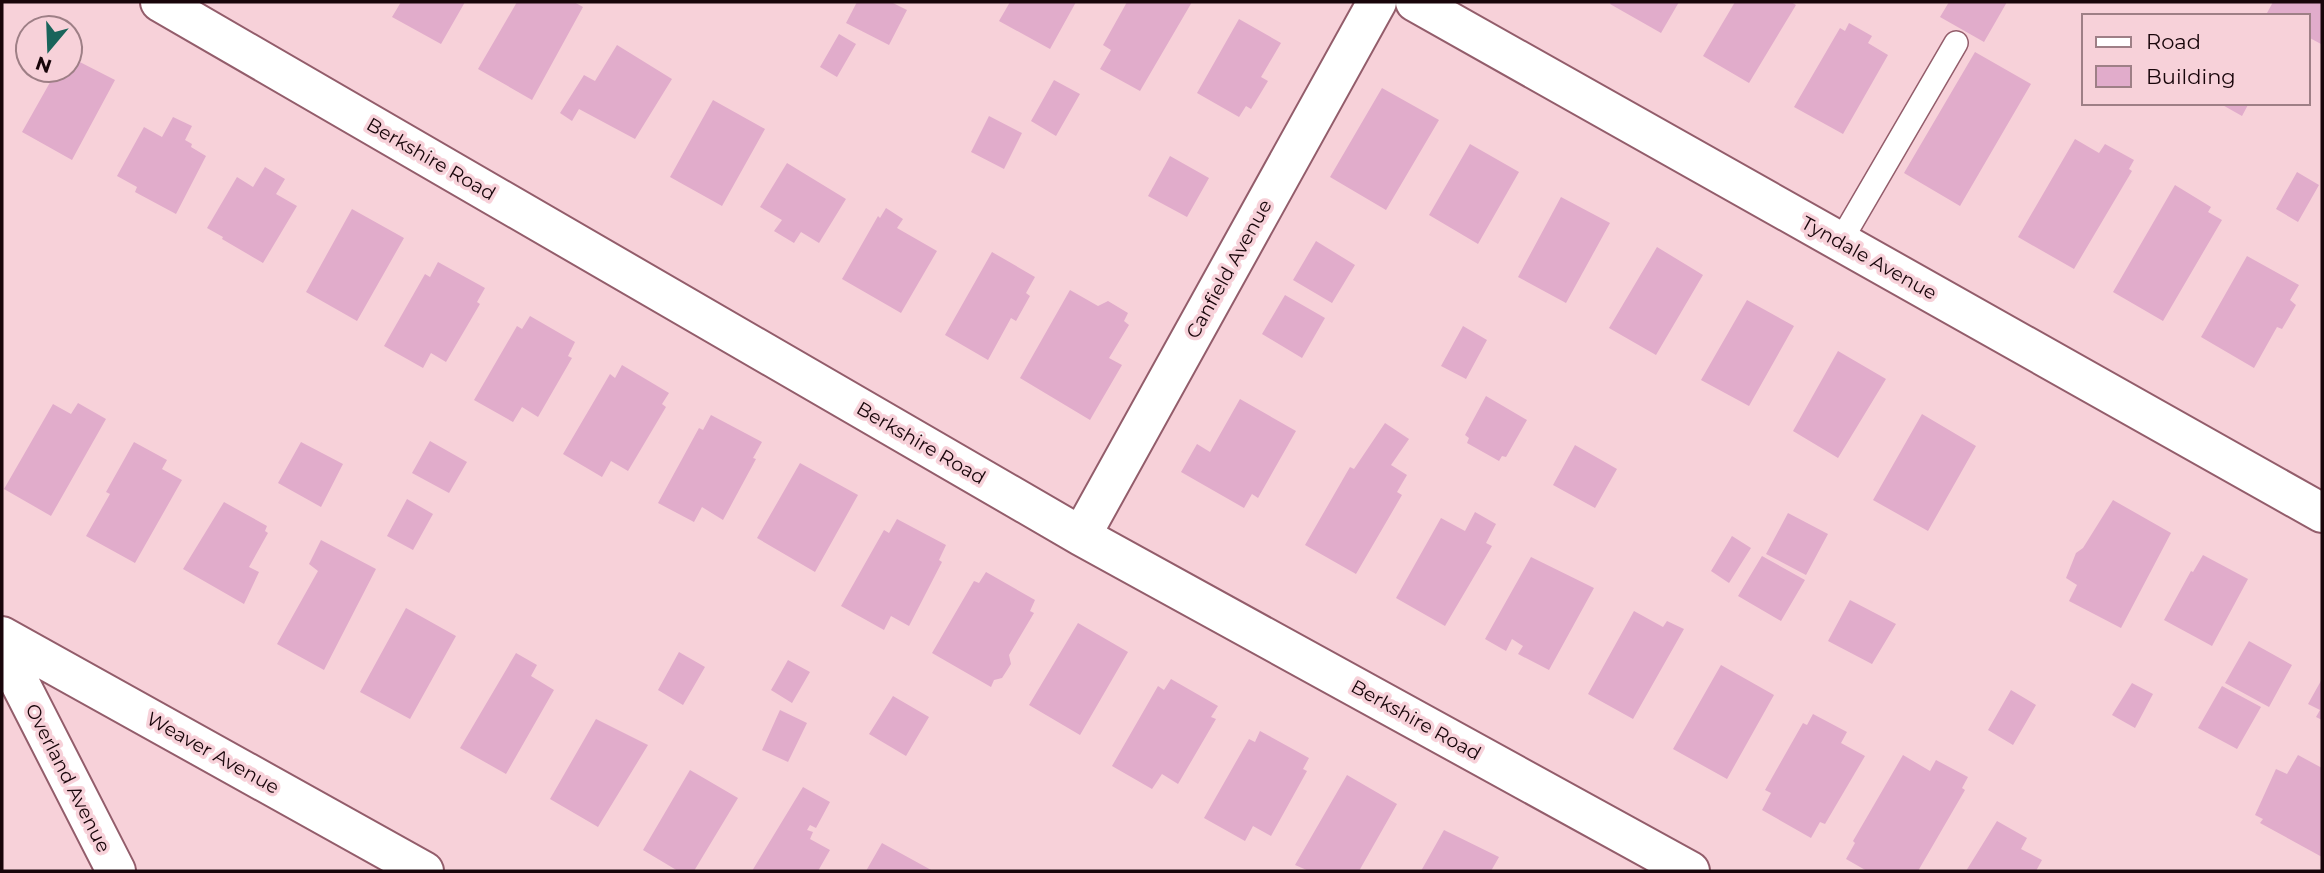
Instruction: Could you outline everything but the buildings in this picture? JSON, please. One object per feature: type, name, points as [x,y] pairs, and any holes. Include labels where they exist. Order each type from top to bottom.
[{"type":"street","name":"Berkshire Road","points":[[160,2],[1081,536],[1690,871]]},
{"type":"street","name":"Canfield Avenue","points":[[1081,536],[1377,2]]},
{"type":"street","name":"Tyndale Avenue","points":[[1415,2],[2322,513]]},
{"type":"street","name":"Weaver Avenue","points":[[2,636],[424,871]]},
{"type":"street","name":"Overland Avenue","points":[[2,648],[116,871]]},
{"type":"lane","points":[[1840,242],[1956,43]]}]
